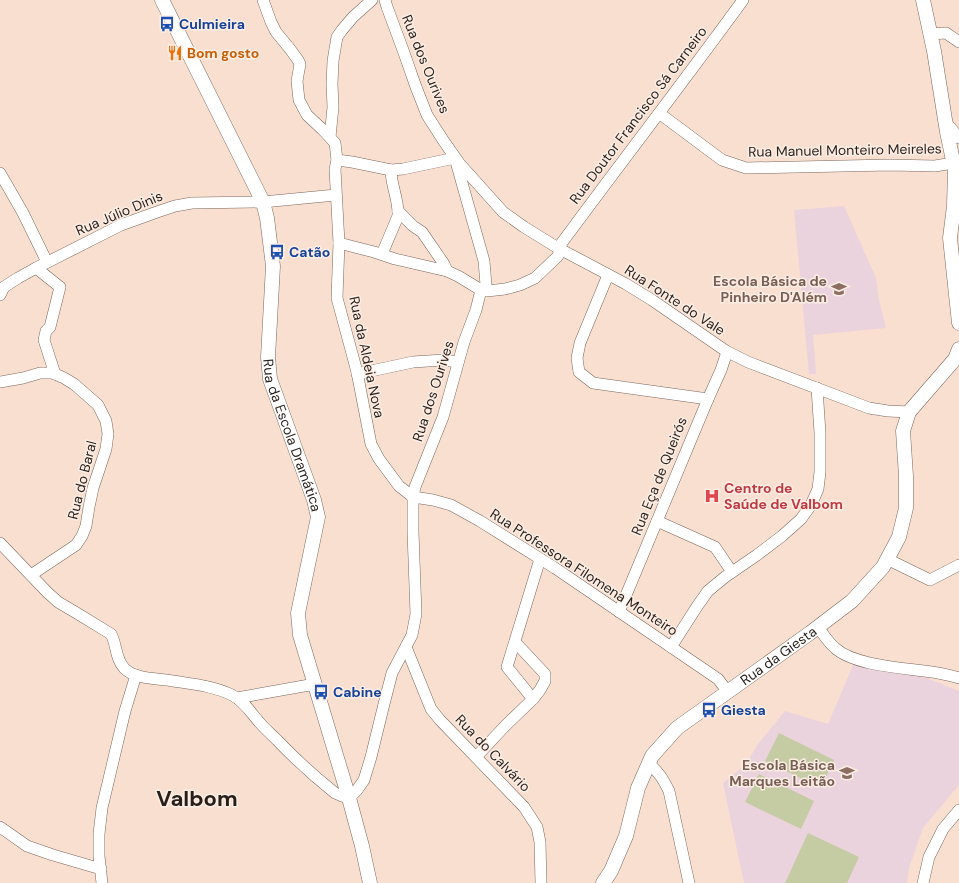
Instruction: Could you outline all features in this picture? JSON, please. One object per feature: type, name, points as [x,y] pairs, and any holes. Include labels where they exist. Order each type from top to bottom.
[{"type":"street","name":"Rua da Escola Dramática","points":[[162,0],[263,202],[267,218],[273,266],[268,357],[270,380],[314,500],[318,517],[298,613],[300,635],[349,798],[370,883]]},
{"type":"street","points":[[262,0],[276,32],[300,64],[297,81],[299,100],[307,115],[330,137]]},
{"type":"street","points":[[330,137],[333,107],[333,61],[337,37],[353,17],[372,0]]},
{"type":"street","name":"Rua dos Ourives","points":[[349,798],[364,780],[392,673],[412,635],[416,614],[413,559],[413,497],[415,487],[443,417],[464,342],[476,310],[481,290],[486,285],[484,261],[457,161],[427,115],[385,0]]},
{"type":"street","name":"Rua Doutor Francisco Sá Carneiro","points":[[481,290],[487,291],[505,289],[520,285],[535,278],[557,257],[560,249],[743,0]]},
{"type":"street","points":[[924,0],[944,121],[955,170],[956,194],[950,238],[959,323]]},
{"type":"street","points":[[930,34],[946,33],[959,42]]},
{"type":"street","name":"Rua Manuel Monteiro Meireles","points":[[659,113],[722,160],[746,168],[890,165],[936,166],[954,163]]},
{"type":"street","points":[[944,121],[959,138]]},
{"type":"street","name":"Rua da Aldeia Nova","points":[[330,137],[336,143],[337,160],[335,169],[340,243],[337,298],[357,374],[371,444],[379,459],[399,486],[413,497]]},
{"type":"street","points":[[337,160],[391,170],[457,161]]},
{"type":"street","name":"Rua Fonte do Vale","points":[[457,161],[503,212],[524,227],[560,249],[652,300],[727,352],[748,362],[869,408],[909,412]]},
{"type":"street","points":[[382,254],[398,216],[395,190],[391,179],[391,170]]},
{"type":"street","points":[[0,173],[23,213],[47,262]]},
{"type":"street","name":"Rua Júlio Dinis","points":[[1,287],[121,225],[175,206],[192,203],[263,202],[336,195]]},
{"type":"street","points":[[398,211],[413,226],[422,232],[444,264],[447,271]]},
{"type":"street","points":[[340,243],[395,259],[447,271],[481,290]]},
{"type":"street","points":[[36,268],[60,287],[50,327],[46,331],[44,340],[55,374]]},
{"type":"street","points":[[608,275],[580,343],[577,358],[579,372],[593,383],[708,399]]},
{"type":"street","points":[[909,412],[955,359],[959,349]]},
{"type":"street","name":"Rua Eça de Queirós","points":[[619,612],[721,370],[727,352]]},
{"type":"street","points":[[357,374],[412,362],[437,360],[458,362]]},
{"type":"street","name":"Rua do Baral","points":[[0,382],[40,373],[55,374],[74,384],[98,405],[106,420],[108,434],[106,449],[93,488],[86,526],[82,536],[76,544],[31,576]]},
{"type":"street","points":[[672,648],[708,591],[782,536],[801,519],[811,505],[818,489],[820,472],[820,432],[817,388]]},
{"type":"street","name":"Rua da Giesta","points":[[603,883],[611,871],[626,836],[638,788],[652,756],[677,728],[852,602],[883,567],[899,537],[906,508],[906,476],[903,431],[909,412]]},
{"type":"street","name":"Rua Professora Filomena Monteiro","points":[[413,497],[451,505],[480,521],[540,559],[718,679],[728,692]]},
{"type":"street","points":[[657,521],[715,547],[732,572]]},
{"type":"street","points":[[0,544],[58,602],[111,634],[114,640],[118,659],[125,668],[133,674],[200,685],[232,695],[243,703],[284,748],[324,784],[335,793],[349,798]]},
{"type":"street","points":[[533,699],[507,667],[540,559]]},
{"type":"street","points":[[887,559],[930,580],[959,565]]},
{"type":"street","points":[[818,627],[836,649],[848,656],[869,663],[940,673],[959,678]]},
{"type":"street","points":[[476,757],[533,699],[545,681],[545,674],[515,642]]},
{"type":"street","name":"Rua do Calvário","points":[[406,647],[431,709],[524,807],[536,827],[540,842],[541,883]]},
{"type":"street","points":[[102,883],[99,834],[102,808],[136,675]]},
{"type":"street","points":[[236,698],[315,684]]},
{"type":"street","points":[[648,763],[656,769],[662,777],[669,791],[689,883]]},
{"type":"street","points":[[923,883],[928,858],[943,829],[959,810]]},
{"type":"street","points":[[0,827],[27,846],[100,869]]},
{"type":"shaded area","name":"Escola Básica de Pinheiro D'Além","points":[[844,206],[876,278],[879,300],[886,328],[813,335],[816,374],[809,374],[794,210]]},
{"type":"shaded area","name":"Escola Básica Marques Leitão","points":[[854,663],[884,672],[914,673],[959,691],[959,785],[923,828],[909,868],[907,883],[744,883],[723,783],[746,764],[758,744],[785,711],[828,724]]},
{"type":"green space","points":[[779,733],[834,760],[821,788],[765,761]]},
{"type":"green space","points":[[759,774],[814,801],[801,829],[745,802]]},
{"type":"green space","points":[[808,833],[859,857],[847,883],[785,883]]},
{"type":"place","name":"Culmieira","points":[[167,24]]},
{"type":"place","name":"Bom gosto","points":[[175,53]]},
{"type":"place","name":"Catão","points":[[277,252]]},
{"type":"place","name":"Escola Básica de Pinheiro D'Além","points":[[839,289]]},
{"type":"place","name":"Centro de Saúde de Valbom","points":[[712,496]]},
{"type":"place","name":"Cabine","points":[[321,692]]},
{"type":"place","name":"Giesta","points":[[709,710]]},
{"type":"place","name":"Escola Básica Marques Leitão","points":[[847,773]]},
{"type":"district","name":"Valbom","points":[[197,798]]}]
